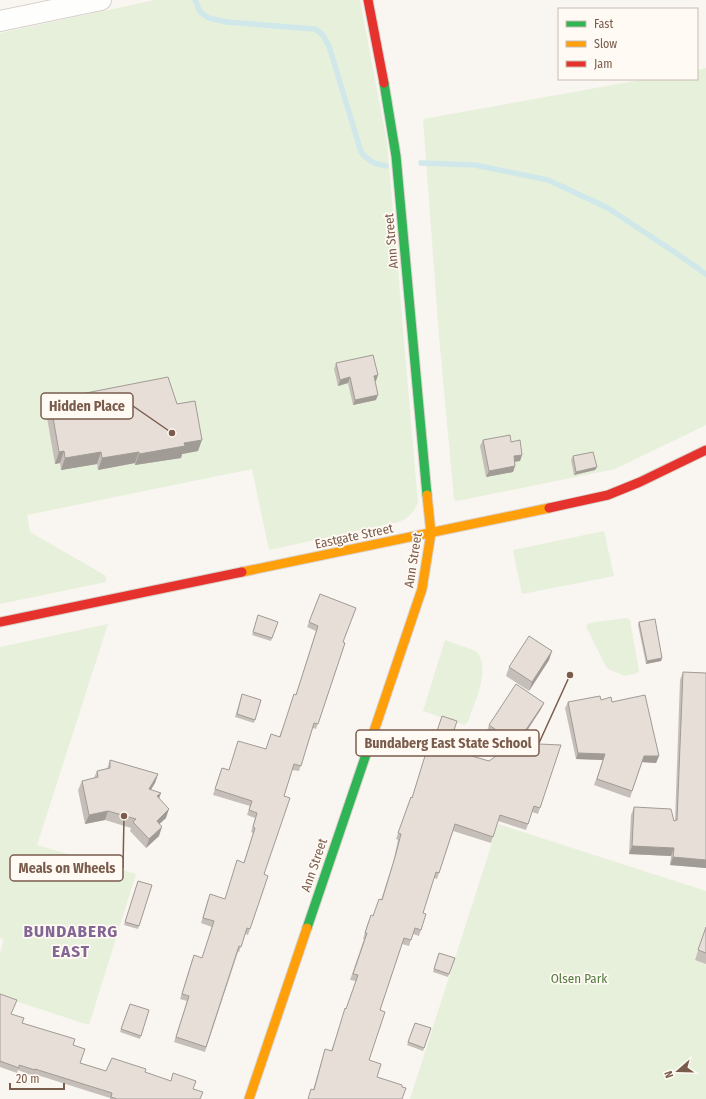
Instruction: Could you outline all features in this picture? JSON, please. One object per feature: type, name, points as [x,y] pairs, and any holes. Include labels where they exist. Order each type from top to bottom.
[{"type":"street","points":[[0,21],[101,0]]},
{"type":"street","name":"Ann Street","points":[[248,1099],[422,589],[431,533],[396,156],[384,81],[368,0]]},
{"type":"street","name":"Eastgate Street","points":[[0,622],[608,495],[640,482],[706,450]]},
{"type":"green space","points":[[155,0],[360,0],[387,142],[418,503],[410,515],[398,522],[269,550],[252,469],[27,515],[30,532],[106,576],[106,582],[0,604],[0,33]]},
{"type":"green space","points":[[706,68],[706,425],[615,469],[457,501],[454,499],[439,336],[423,119],[640,80],[698,80],[698,70]]},
{"type":"green space","points":[[604,531],[614,576],[522,594],[513,550]]},
{"type":"green space","points":[[626,618],[630,620],[639,671],[626,676],[606,667],[586,626],[589,623]]},
{"type":"green space","points":[[108,624],[37,845],[136,874],[89,1025],[0,996],[0,953],[4,940],[0,938],[0,647]]},
{"type":"green space","points":[[445,640],[476,651],[480,658],[482,676],[480,686],[468,722],[464,725],[423,711]]},
{"type":"green space","name":"Olsen Park","points":[[498,824],[706,891],[706,1099],[410,1099]]},
{"type":"building","points":[[373,355],[378,375],[374,376],[378,395],[355,400],[350,377],[340,380],[336,363]]},
{"type":"building","points":[[168,377],[177,404],[195,401],[202,440],[184,443],[185,446],[139,454],[139,452],[102,458],[101,452],[65,458],[64,451],[59,452],[50,400]]},
{"type":"building","points":[[510,435],[511,442],[520,440],[522,455],[514,456],[515,466],[489,471],[483,440]]},
{"type":"building","points":[[593,452],[597,467],[576,472],[573,456]]},
{"type":"building","points":[[320,594],[356,608],[343,642],[345,643],[318,724],[314,723],[301,766],[294,764],[284,796],[290,798],[264,874],[268,876],[250,929],[247,928],[241,947],[239,946],[206,1047],[176,1037],[189,996],[182,994],[194,955],[202,958],[214,921],[203,918],[210,894],[225,899],[237,860],[244,863],[255,828],[253,827],[257,813],[249,810],[252,801],[215,789],[222,768],[229,770],[238,741],[266,749],[271,734],[280,737],[294,694],[296,695],[318,626],[309,622]]},
{"type":"building","points":[[258,615],[278,622],[272,638],[253,632]]},
{"type":"building","points":[[655,619],[662,658],[647,661],[639,622]]},
{"type":"building","points":[[529,636],[552,651],[532,682],[509,667]]},
{"type":"building","points":[[683,672],[706,673],[706,860],[673,857],[674,848],[632,846],[634,807],[671,809],[674,821],[677,820]]},
{"type":"building","points":[[516,684],[544,703],[517,743],[561,745],[540,808],[534,806],[528,824],[500,815],[493,837],[455,824],[439,873],[436,872],[423,913],[426,914],[421,930],[415,928],[411,940],[404,938],[380,1010],[385,1012],[369,1060],[381,1064],[377,1077],[402,1085],[402,1087],[406,1088],[402,1099],[308,1099],[311,1089],[314,1090],[325,1049],[332,1051],[345,1008],[346,1009],[358,975],[353,974],[367,933],[365,933],[371,915],[373,916],[379,899],[382,900],[401,834],[398,833],[411,797],[412,798],[433,730],[437,731],[442,716],[457,721],[448,749],[489,761],[515,743],[489,725]]},
{"type":"building","points":[[242,694],[261,700],[255,720],[237,714]]},
{"type":"building","points":[[645,695],[659,756],[644,756],[632,791],[597,779],[605,754],[578,753],[568,702],[600,696],[601,700],[611,697],[612,702]]},
{"type":"building","points":[[110,760],[158,774],[149,789],[161,793],[157,796],[169,809],[157,821],[162,827],[149,839],[133,822],[136,819],[108,811],[89,815],[82,781],[98,777],[97,771],[110,768]]},
{"type":"building","points":[[138,881],[152,885],[139,926],[125,922]]},
{"type":"building","points":[[706,927],[706,953],[698,950]]},
{"type":"building","points":[[439,953],[455,958],[449,974],[434,969]]},
{"type":"building","points":[[0,994],[17,1000],[11,1014],[24,1018],[22,1023],[75,1039],[73,1045],[85,1049],[80,1063],[106,1071],[112,1058],[146,1069],[145,1072],[171,1081],[173,1073],[196,1081],[193,1089],[203,1092],[200,1099],[117,1099],[111,1097],[112,1093],[35,1069],[19,1065],[19,1068],[0,1061]]},
{"type":"building","points":[[130,1004],[149,1010],[141,1036],[121,1029]]},
{"type":"building","points":[[415,1023],[431,1028],[424,1048],[408,1042]]},
{"type":"waterway","points":[[195,0],[200,12],[209,18],[227,22],[315,29],[322,34],[329,46],[361,152],[372,162],[386,166]]},
{"type":"waterway","points":[[421,163],[475,165],[548,180],[608,208],[706,274]]},
{"type":"traffic: fast","points":[[384,83],[396,156],[427,495]]},
{"type":"traffic: fast","points":[[307,928],[373,734]]},
{"type":"traffic: slow","points":[[373,734],[422,589],[431,533],[427,495]]},
{"type":"traffic: slow","points":[[242,572],[549,508]]},
{"type":"traffic: slow","points":[[249,1099],[307,928]]},
{"type":"traffic: jam","points":[[368,0],[384,83]]},
{"type":"traffic: jam","points":[[549,508],[608,495],[640,482],[706,450]]},
{"type":"traffic: jam","points":[[0,622],[242,572]]},
{"type":"place","name":"Hidden Place","points":[[172,433]]},
{"type":"place","name":"Bundaberg East State School","points":[[570,675]]},
{"type":"place","name":"Meals on Wheels","points":[[124,816]]},
{"type":"district","name":"BUNDABERG EAST","points":[[71,941]]}]
